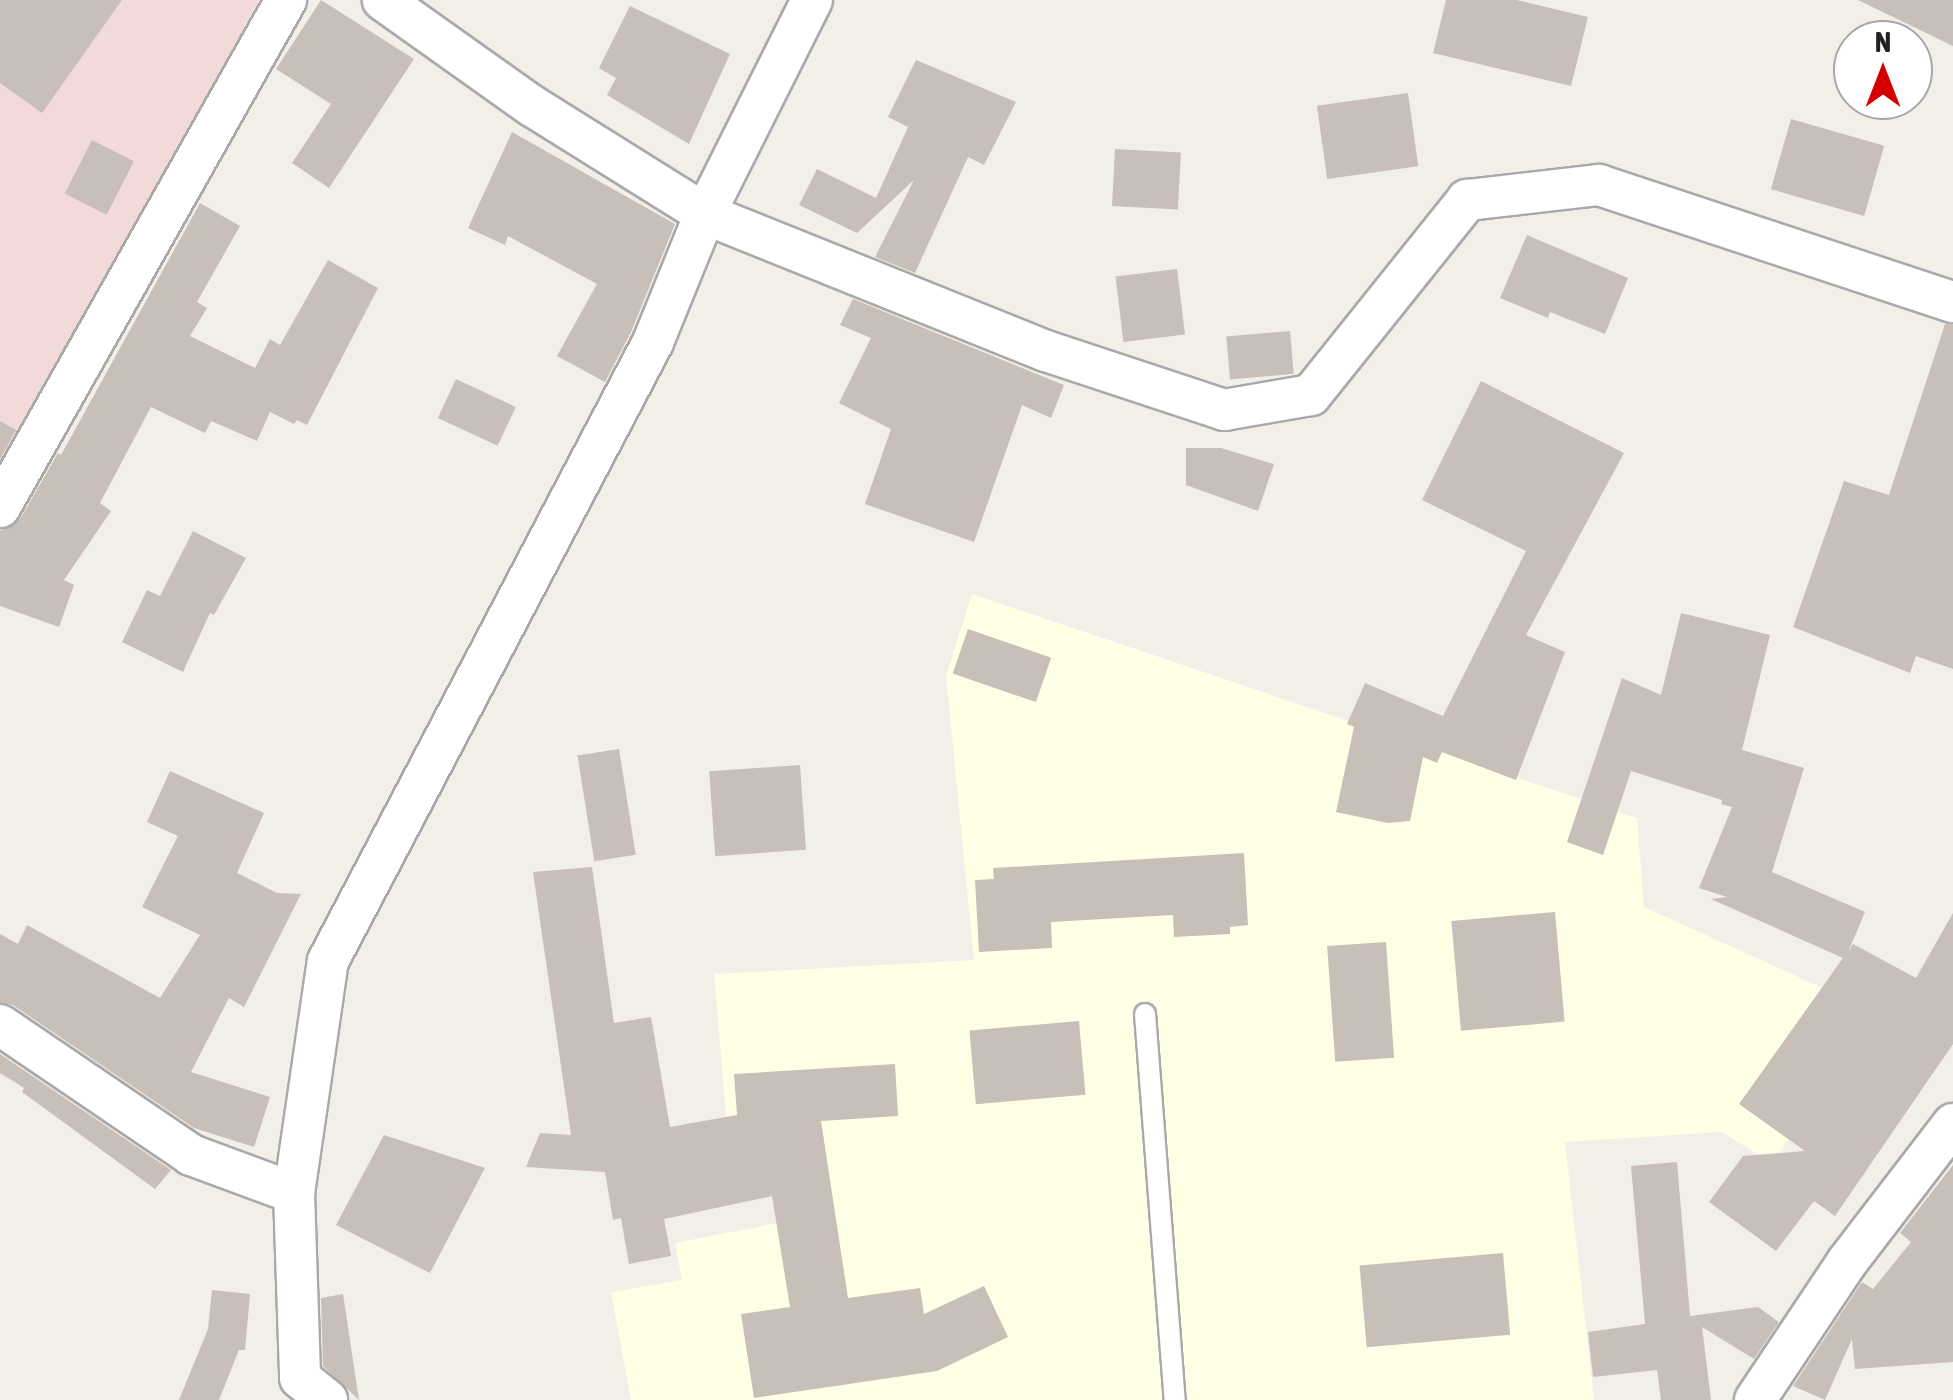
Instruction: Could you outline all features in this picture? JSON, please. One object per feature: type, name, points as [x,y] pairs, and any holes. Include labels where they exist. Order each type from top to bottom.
[{"type":"street","points":[[0,507],[286,0]]},
{"type":"street","points":[[384,0],[532,106],[704,214],[1046,351],[1224,410],[1312,394],[1466,200],[1599,185],[1953,302]]},
{"type":"street","points":[[327,1400],[300,1378],[294,1193],[328,962],[653,342],[704,214],[812,0]]},
{"type":"street","points":[[0,1026],[192,1155],[294,1193]]},
{"type":"street","points":[[1756,1400],[1847,1262],[1953,1124]]},
{"type":"lane","points":[[1145,1014],[1174,1400]]},
{"type":"shaded area","points":[[0,0],[259,0],[0,481]]},
{"type":"shaded area","points":[[972,594],[1637,818],[1644,907],[1878,1013],[1772,1163],[1722,1132],[1565,1142],[1594,1400],[631,1400],[611,1292],[682,1280],[675,1243],[778,1223],[767,1146],[729,1149],[714,974],[974,960],[946,676]]},
{"type":"building","points":[[0,0],[122,0],[42,113],[0,83]]},
{"type":"building","points":[[321,0],[414,59],[329,188],[292,163],[331,104],[276,69]]},
{"type":"building","points":[[1446,0],[1517,0],[1588,17],[1571,86],[1433,53]]},
{"type":"building","points":[[1858,0],[1953,0],[1953,46],[1933,36],[1933,20],[1899,20]]},
{"type":"building","points":[[630,6],[730,54],[689,144],[607,95],[616,78],[599,68]]},
{"type":"building","points":[[916,60],[1016,102],[984,165],[968,157],[915,273],[875,257],[914,180],[857,233],[799,205],[817,169],[876,198],[908,127],[888,117]]},
{"type":"building","points":[[1408,93],[1418,166],[1327,179],[1317,106]]},
{"type":"building","points":[[1791,119],[1884,146],[1864,216],[1771,189]]},
{"type":"building","points":[[512,132],[675,224],[631,332],[605,382],[557,356],[597,284],[508,236],[505,245],[468,228]]},
{"type":"building","points":[[92,140],[134,161],[107,215],[65,193]]},
{"type":"building","points":[[1115,149],[1181,152],[1178,209],[1112,206]]},
{"type":"building","points":[[200,203],[240,226],[197,302],[207,308],[190,336],[255,368],[270,339],[280,345],[328,260],[378,288],[307,425],[297,420],[294,424],[270,412],[257,441],[211,421],[205,433],[151,407],[100,503],[111,511],[64,580],[74,585],[59,627],[0,606],[0,531],[20,519],[58,453],[61,455]]},
{"type":"building","points":[[1527,235],[1628,278],[1605,334],[1550,312],[1548,318],[1500,298]]},
{"type":"building","points":[[1177,269],[1185,335],[1124,342],[1115,277]]},
{"type":"building","points":[[853,299],[1064,385],[1051,418],[1022,405],[974,542],[865,504],[891,429],[839,403],[871,338],[840,325]]},
{"type":"building","points":[[1945,324],[1953,325],[1953,669],[1916,656],[1910,673],[1793,627],[1844,481],[1889,495]]},
{"type":"building","points":[[1290,331],[1294,374],[1230,379],[1226,337]]},
{"type":"building","points":[[456,379],[516,407],[498,446],[438,418]]},
{"type":"building","points":[[1481,381],[1624,453],[1526,635],[1565,652],[1516,780],[1442,752],[1437,763],[1423,757],[1410,821],[1388,823],[1336,812],[1354,727],[1347,724],[1365,683],[1443,716],[1526,551],[1422,500]]},
{"type":"building","points":[[0,421],[16,430],[0,459]]},
{"type":"building","points":[[1186,448],[1221,448],[1274,464],[1258,511],[1186,485]]},
{"type":"building","points":[[193,531],[246,558],[214,615],[210,613],[183,672],[122,642],[147,590],[160,596]]},
{"type":"building","points":[[1681,613],[1770,635],[1742,750],[1804,768],[1772,872],[1865,912],[1848,952],[1853,944],[1916,978],[1953,913],[1953,1044],[1835,1216],[1814,1201],[1776,1251],[1709,1202],[1743,1156],[1805,1151],[1739,1104],[1843,958],[1711,899],[1727,897],[1699,888],[1732,807],[1721,804],[1722,800],[1631,771],[1603,855],[1567,842],[1622,678],[1661,695]]},
{"type":"building","points":[[968,629],[1051,658],[1036,702],[953,673]]},
{"type":"building","points":[[619,749],[636,855],[594,861],[578,756]]},
{"type":"building","points":[[800,765],[806,850],[715,856],[709,771]]},
{"type":"building","points":[[170,771],[264,813],[237,873],[277,893],[301,894],[244,1007],[229,998],[191,1072],[270,1097],[254,1147],[194,1128],[13,1005],[0,1002],[0,934],[18,944],[27,925],[160,998],[200,935],[142,907],[178,836],[147,822]]},
{"type":"building","points":[[1244,853],[1248,925],[1230,927],[1230,934],[1174,937],[1173,915],[1051,922],[1052,948],[979,952],[975,880],[994,879],[993,868]]},
{"type":"building","points":[[592,867],[614,1023],[651,1017],[670,1127],[737,1115],[734,1074],[895,1064],[898,1116],[821,1121],[848,1298],[920,1288],[924,1314],[984,1286],[1008,1337],[937,1371],[754,1398],[741,1314],[790,1307],[772,1196],[664,1219],[671,1256],[629,1264],[621,1218],[613,1220],[605,1172],[526,1167],[540,1133],[571,1135],[533,872]]},
{"type":"building","points":[[1555,912],[1565,1022],[1461,1031],[1451,921]]},
{"type":"building","points":[[1386,942],[1394,1058],[1335,1062],[1327,946]]},
{"type":"building","points":[[1079,1021],[1085,1095],[976,1104],[969,1031]]},
{"type":"building","points":[[0,1054],[171,1170],[155,1189],[0,1073]]},
{"type":"building","points":[[384,1135],[485,1168],[430,1273],[336,1225]]},
{"type":"building","points":[[1677,1162],[1690,1316],[1758,1307],[1779,1322],[1754,1359],[1702,1327],[1711,1400],[1661,1400],[1657,1370],[1593,1377],[1588,1332],[1645,1324],[1631,1166]]},
{"type":"building","points":[[1953,1165],[1953,1362],[1855,1369],[1852,1339],[1825,1400],[1793,1386],[1862,1282],[1873,1289],[1911,1242],[1900,1233]]},
{"type":"building","points":[[1503,1253],[1510,1335],[1367,1347],[1360,1266]]},
{"type":"building","points":[[212,1290],[250,1294],[245,1350],[239,1350],[219,1400],[179,1400],[208,1329]]},
{"type":"building","points":[[343,1294],[359,1400],[323,1366],[321,1298]]}]
